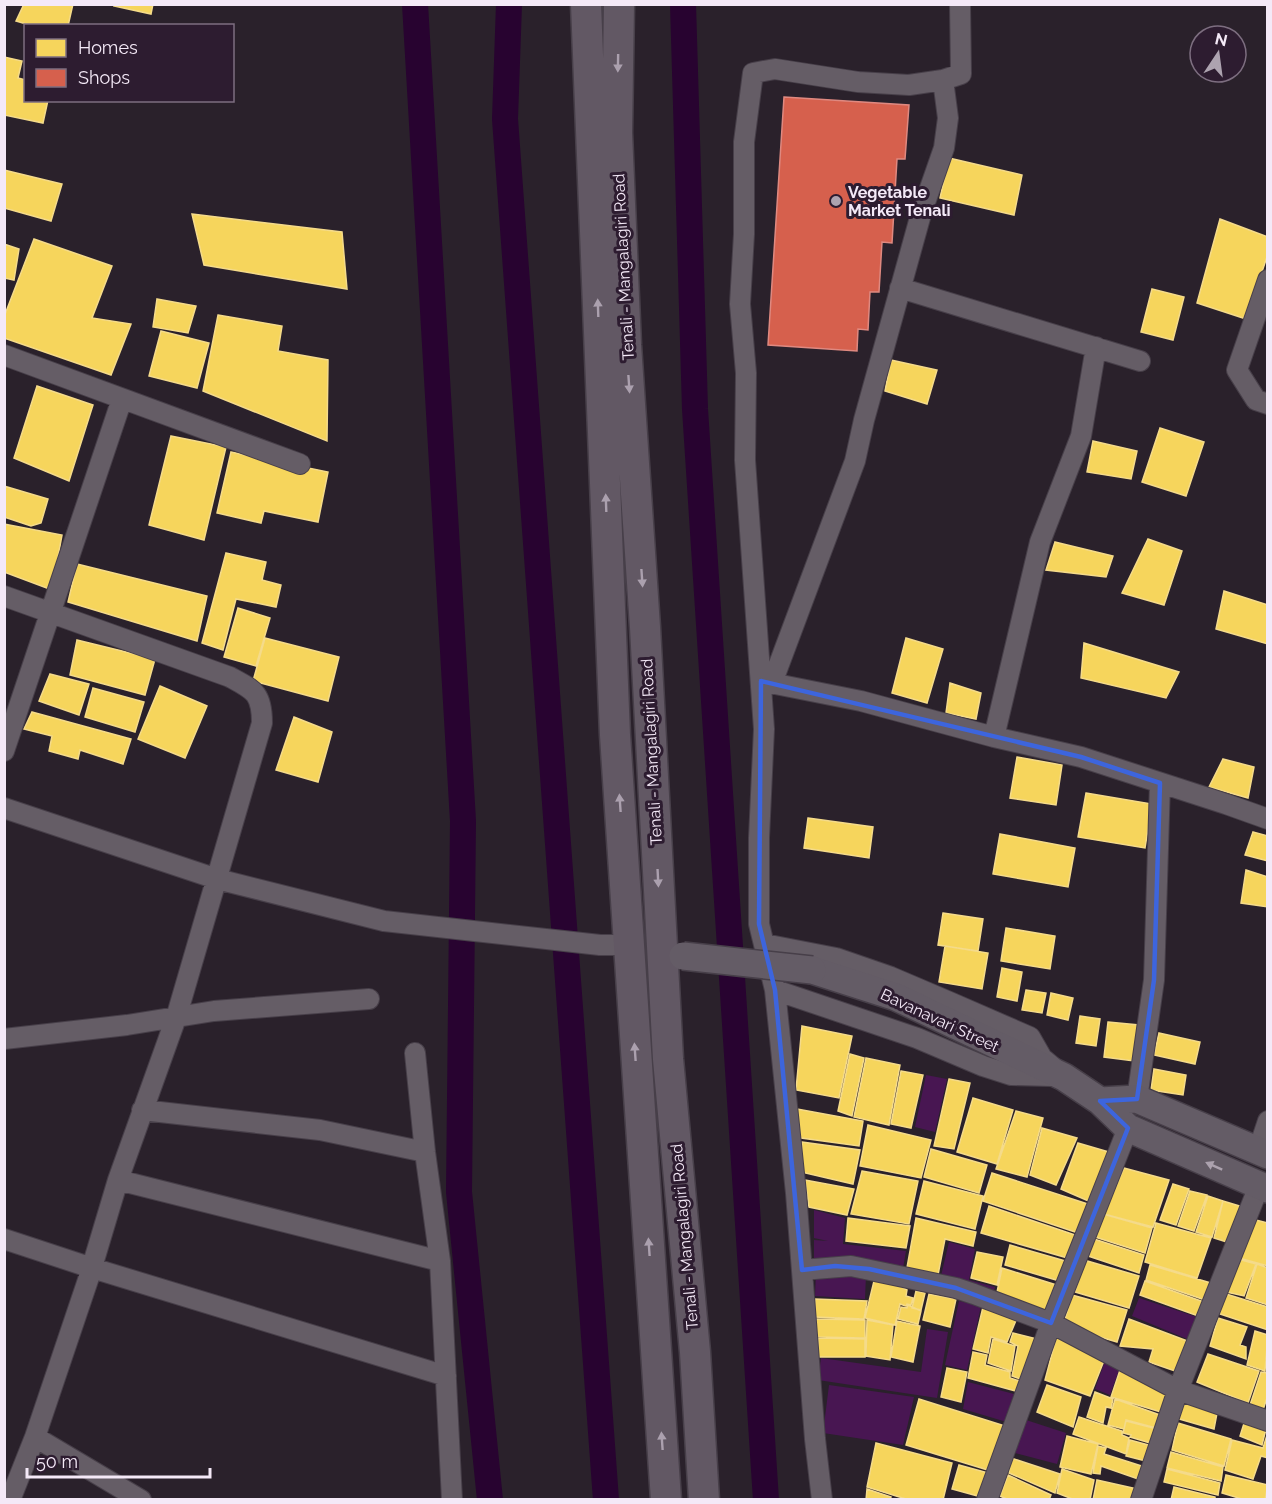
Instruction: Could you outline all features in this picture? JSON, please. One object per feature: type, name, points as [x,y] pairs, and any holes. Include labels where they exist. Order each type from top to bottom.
[{"type":"main road","points":[[586,4],[607,204],[615,735],[614,945],[666,1500]]},
{"type":"main road","name":"Tenali - Mangalagiri Road","points":[[619,4],[617,133],[607,204],[672,954],[668,1059],[695,1352],[704,1500]]},
{"type":"main road","name":"Bavanavari Street","points":[[614,945],[812,970],[896,997],[1064,1077],[1100,1101],[1128,1128],[1263,1188]]},
{"type":"main road","points":[[1100,1101],[1137,1099],[1263,1153]]},
{"type":"street","points":[[822,1500],[775,990],[759,924],[759,838],[766,682],[745,460],[746,373],[740,304],[744,234],[744,142],[753,73],[775,69],[858,82],[909,85],[943,80],[961,74],[960,4]]},
{"type":"street","points":[[766,682],[855,461],[864,420],[921,214],[944,148],[948,118],[943,80]]},
{"type":"street","points":[[1268,280],[1237,370],[1256,400],[1268,404]]},
{"type":"street","points":[[900,288],[1140,361]]},
{"type":"street","points":[[994,737],[1040,542],[1082,436],[1096,347]]},
{"type":"street","points":[[4,355],[300,464]]},
{"type":"street","points":[[4,751],[122,399]]},
{"type":"street","points":[[4,596],[230,677],[254,690],[262,704],[262,723],[176,1018],[118,1180],[92,1268],[35,1437],[9,1500]]},
{"type":"street","points":[[766,682],[861,701],[994,737],[1081,757],[1268,819]]},
{"type":"street","points":[[1137,1099],[1154,980],[1160,783]]},
{"type":"street","points":[[4,808],[217,879],[384,921],[614,945]]},
{"type":"street","points":[[764,944],[836,958],[869,969],[1029,1037],[1042,1058],[1064,1077]]},
{"type":"street","points":[[775,990],[917,1038],[983,1066],[1011,1075],[1064,1077]]},
{"type":"street","points":[[4,1039],[127,1025],[214,1011],[369,999]]},
{"type":"street","points":[[415,1053],[424,1152],[440,1261],[452,1500]]},
{"type":"street","points":[[142,1110],[320,1130],[424,1152]]},
{"type":"street","points":[[1263,1153],[1268,1121]]},
{"type":"street","points":[[987,1500],[1051,1323],[1128,1128]]},
{"type":"street","points":[[118,1180],[440,1261]]},
{"type":"street","points":[[1141,1500],[1178,1390],[1263,1188]]},
{"type":"street","points":[[4,1239],[446,1376]]},
{"type":"street","points":[[802,1270],[851,1266],[956,1288],[1051,1323],[1178,1390],[1268,1421]]},
{"type":"street","points":[[35,1437],[141,1500]]},
{"type":"highlighted area","points":[[761,681],[1081,757],[1160,783],[1154,980],[1137,1099],[1100,1101],[1128,1128],[1051,1323],[956,1288],[869,1269],[835,1266],[802,1270],[775,990],[759,924]]},
{"type":"shaded area","points":[[926,1075],[947,1079],[935,1132],[915,1127]]},
{"type":"shaded area","points":[[814,1210],[845,1218],[843,1244],[906,1251],[902,1274],[814,1265],[814,1240],[828,1241],[814,1238]]},
{"type":"shaded area","points":[[949,1242],[975,1249],[969,1280],[995,1287],[993,1298],[940,1280]]},
{"type":"shaded area","points":[[816,1272],[866,1275],[865,1299],[815,1296]]},
{"type":"shaded area","points":[[1139,1298],[1200,1318],[1192,1341],[1132,1316]]},
{"type":"shaded area","points":[[959,1301],[981,1306],[967,1370],[945,1365]]},
{"type":"shaded area","points":[[927,1329],[948,1332],[937,1398],[818,1380],[821,1358],[921,1372]]},
{"type":"shaded area","points":[[1106,1358],[1121,1365],[1110,1395],[1095,1389]]},
{"type":"shaded area","points":[[968,1382],[1022,1396],[1010,1423],[963,1409]]},
{"type":"shaded area","points":[[829,1385],[914,1397],[903,1445],[823,1433]]},
{"type":"shaded area","points":[[1023,1419],[1066,1433],[1057,1464],[1015,1453]]},
{"type":"building: Homes","points":[[24,4],[73,4],[68,24],[26,24],[16,21]]},
{"type":"building: Homes","points":[[115,4],[153,4],[151,14],[114,6]]},
{"type":"building: Homes","points":[[4,57],[22,61],[18,78],[24,80],[24,102],[48,102],[43,123],[4,115]]},
{"type":"building: Homes","points":[[949,158],[1022,175],[1014,215],[940,198]]},
{"type":"building: Homes","points":[[4,170],[62,184],[51,221],[4,208]]},
{"type":"building: Homes","points":[[192,214],[342,232],[347,289],[204,265]]},
{"type":"building: Homes","points":[[1220,219],[1268,237],[1268,254],[1246,319],[1197,303]]},
{"type":"building: Homes","points":[[34,239],[112,266],[92,318],[131,324],[111,375],[4,338],[4,317]]},
{"type":"building: Homes","points":[[4,244],[19,249],[14,280],[4,278]]},
{"type":"building: Homes","points":[[1152,289],[1184,297],[1173,340],[1141,332]]},
{"type":"building: Homes","points":[[157,299],[196,306],[188,333],[153,327]]},
{"type":"building: Homes","points":[[218,315],[282,326],[278,351],[328,360],[327,441],[203,391]]},
{"type":"building: Homes","points":[[161,331],[209,343],[197,388],[149,376]]},
{"type":"building: Homes","points":[[891,360],[937,370],[927,404],[885,391]]},
{"type":"building: Homes","points":[[37,386],[93,405],[69,481],[14,458]]},
{"type":"building: Homes","points":[[1160,428],[1204,442],[1186,496],[1142,482]]},
{"type":"building: Homes","points":[[171,436],[226,447],[204,540],[149,525]]},
{"type":"building: Homes","points":[[1093,441],[1137,451],[1131,479],[1087,472]]},
{"type":"building: Homes","points":[[231,452],[328,472],[318,522],[264,511],[261,523],[217,513]]},
{"type":"building: Homes","points":[[4,486],[48,499],[41,523],[31,526],[4,517]]},
{"type":"building: Homes","points":[[4,524],[62,535],[52,590],[4,572]]},
{"type":"building: Homes","points":[[1148,539],[1182,551],[1164,605],[1122,593]]},
{"type":"building: Homes","points":[[1055,542],[1113,556],[1106,577],[1046,570]]},
{"type":"building: Homes","points":[[226,553],[266,562],[262,580],[281,585],[276,607],[236,599],[223,650],[202,643]]},
{"type":"building: Homes","points":[[77,564],[207,596],[197,641],[68,602]]},
{"type":"building: Homes","points":[[1224,591],[1268,605],[1268,644],[1216,629]]},
{"type":"building: Homes","points":[[238,608],[270,618],[256,666],[224,657]]},
{"type":"building: Homes","points":[[265,638],[339,657],[328,701],[253,681]]},
{"type":"building: Homes","points":[[906,638],[943,649],[927,703],[892,693]]},
{"type":"building: Homes","points":[[77,640],[155,659],[145,695],[70,675]]},
{"type":"building: Homes","points":[[1084,643],[1179,672],[1166,698],[1081,678]]},
{"type":"building: Homes","points":[[50,674],[89,684],[79,715],[39,701]]},
{"type":"building: Homes","points":[[950,683],[981,693],[976,719],[946,713]]},
{"type":"building: Homes","points":[[160,686],[207,706],[185,758],[138,739]]},
{"type":"building: Homes","points":[[93,688],[144,702],[135,732],[85,717]]},
{"type":"building: Homes","points":[[32,712],[131,739],[123,764],[80,750],[78,759],[49,751],[52,736],[24,729]]},
{"type":"building: Homes","points":[[294,717],[332,732],[318,782],[276,770]]},
{"type":"building: Homes","points":[[1017,757],[1062,765],[1056,805],[1010,798]]},
{"type":"building: Homes","points":[[1223,759],[1254,767],[1248,798],[1209,787]]},
{"type":"building: Homes","points":[[1086,793],[1152,804],[1145,848],[1078,837]]},
{"type":"building: Homes","points":[[808,818],[873,827],[869,858],[804,848]]},
{"type":"building: Homes","points":[[1253,832],[1268,836],[1268,861],[1245,855]]},
{"type":"building: Homes","points":[[1000,834],[1075,848],[1068,887],[993,874]]},
{"type":"building: Homes","points":[[1246,870],[1268,877],[1268,907],[1241,903]]},
{"type":"building: Homes","points":[[943,913],[983,919],[978,951],[938,945]]},
{"type":"building: Homes","points":[[1006,928],[1055,936],[1050,969],[1001,961]]},
{"type":"building: Homes","points":[[945,946],[988,953],[982,989],[939,982]]},
{"type":"building: Homes","points":[[1002,968],[1022,972],[1017,1001],[997,997]]},
{"type":"building: Homes","points":[[1026,990],[1046,993],[1042,1013],[1022,1010]]},
{"type":"building: Homes","points":[[1051,993],[1073,998],[1068,1020],[1047,1015]]},
{"type":"building: Homes","points":[[1080,1016],[1100,1019],[1096,1046],[1076,1043]]},
{"type":"building: Homes","points":[[1108,1022],[1139,1025],[1134,1061],[1104,1057]]},
{"type":"building: Homes","points":[[802,1026],[852,1036],[839,1098],[796,1090]]},
{"type":"building: Homes","points":[[1159,1033],[1200,1042],[1195,1064],[1154,1055]]},
{"type":"building: Homes","points":[[850,1054],[864,1058],[852,1116],[838,1111]]},
{"type":"building: Homes","points":[[866,1058],[900,1065],[889,1125],[854,1117]]},
{"type":"building: Homes","points":[[1154,1069],[1186,1075],[1183,1095],[1151,1090]]},
{"type":"building: Homes","points":[[901,1071],[923,1075],[911,1128],[891,1124]]},
{"type":"building: Homes","points":[[949,1079],[970,1083],[954,1149],[934,1146]]},
{"type":"building: Homes","points":[[973,1098],[1013,1110],[997,1164],[957,1152]]},
{"type":"building: Homes","points":[[797,1109],[863,1121],[859,1146],[794,1137]]},
{"type":"building: Homes","points":[[1016,1111],[1043,1118],[1027,1177],[996,1169]]},
{"type":"building: Homes","points":[[868,1125],[931,1140],[921,1178],[860,1166]]},
{"type":"building: Homes","points":[[1042,1128],[1077,1138],[1056,1185],[1030,1175]]},
{"type":"building: Homes","points":[[802,1142],[860,1150],[853,1184],[801,1172]]},
{"type":"building: Homes","points":[[1078,1143],[1109,1152],[1093,1203],[1061,1189]]},
{"type":"building: Homes","points":[[931,1149],[987,1165],[979,1193],[924,1177]]},
{"type":"building: Homes","points":[[1124,1168],[1169,1180],[1153,1227],[1104,1214]]},
{"type":"building: Homes","points":[[862,1171],[918,1181],[909,1224],[851,1214]]},
{"type":"building: Homes","points":[[992,1173],[1094,1206],[1084,1235],[983,1201]]},
{"type":"building: Homes","points":[[805,1180],[854,1189],[847,1215],[809,1207]]},
{"type":"building: Homes","points":[[924,1181],[983,1196],[975,1229],[916,1214]]},
{"type":"building: Homes","points":[[1173,1184],[1189,1189],[1176,1225],[1160,1220]]},
{"type":"building: Homes","points":[[1190,1191],[1207,1195],[1194,1231],[1178,1226]]},
{"type":"building: Homes","points":[[1208,1196],[1223,1201],[1212,1237],[1196,1232]]},
{"type":"building: Homes","points":[[1223,1201],[1243,1207],[1230,1243],[1214,1238]]},
{"type":"building: Homes","points":[[989,1206],[1078,1236],[1071,1259],[981,1233]]},
{"type":"building: Homes","points":[[1103,1214],[1152,1228],[1145,1253],[1095,1237]]},
{"type":"building: Homes","points":[[848,1218],[910,1226],[906,1248],[846,1241]]},
{"type":"building: Homes","points":[[916,1218],[976,1232],[973,1246],[945,1239],[937,1280],[906,1273]]},
{"type":"building: Homes","points":[[1252,1219],[1268,1223],[1268,1266],[1239,1258]]},
{"type":"building: Homes","points":[[1156,1223],[1211,1238],[1197,1278],[1145,1262]]},
{"type":"building: Homes","points":[[1094,1239],[1144,1255],[1139,1273],[1088,1256]]},
{"type":"building: Homes","points":[[1010,1245],[1069,1262],[1063,1282],[1005,1265]]},
{"type":"building: Homes","points":[[977,1252],[1003,1257],[997,1285],[971,1278]]},
{"type":"building: Homes","points":[[1238,1259],[1256,1264],[1244,1296],[1226,1292]]},
{"type":"building: Homes","points":[[1084,1260],[1139,1276],[1129,1308],[1075,1292]]},
{"type":"building: Homes","points":[[1257,1264],[1268,1268],[1268,1305],[1246,1298]]},
{"type":"building: Homes","points":[[1150,1265],[1211,1283],[1205,1300],[1146,1280]]},
{"type":"building: Homes","points":[[1002,1268],[1060,1286],[1052,1315],[996,1297]]},
{"type":"building: Homes","points":[[875,1277],[892,1281],[907,1290],[906,1296],[913,1298],[911,1305],[900,1304],[895,1325],[865,1318]]},
{"type":"building: Homes","points":[[1145,1281],[1204,1302],[1201,1317],[1140,1295]]},
{"type":"building: Homes","points":[[916,1291],[925,1293],[921,1310],[912,1308]]},
{"type":"building: Homes","points":[[1223,1293],[1268,1307],[1268,1330],[1220,1314]]},
{"type":"building: Homes","points":[[929,1294],[956,1299],[950,1327],[923,1320]]},
{"type":"building: Homes","points":[[1072,1295],[1127,1310],[1117,1342],[1063,1326]]},
{"type":"building: Homes","points":[[815,1299],[867,1301],[864,1319],[814,1317]]},
{"type":"building: Homes","points":[[908,1305],[921,1311],[918,1324],[898,1319],[901,1307],[907,1308]]},
{"type":"building: Homes","points":[[983,1307],[1017,1318],[1007,1342],[991,1337],[988,1353],[973,1349]]},
{"type":"building: Homes","points":[[1218,1318],[1247,1327],[1240,1345],[1246,1347],[1246,1359],[1210,1346]]},
{"type":"building: Homes","points":[[816,1319],[865,1320],[865,1338],[816,1337]]},
{"type":"building: Homes","points":[[1129,1319],[1190,1342],[1186,1358],[1180,1357],[1178,1372],[1149,1362],[1153,1349],[1120,1346]]},
{"type":"building: Homes","points":[[867,1320],[893,1325],[890,1360],[866,1356]]},
{"type":"building: Homes","points":[[897,1321],[920,1326],[913,1362],[891,1357]]},
{"type":"building: Homes","points":[[1058,1331],[1105,1358],[1090,1396],[1045,1380]]},
{"type":"building: Homes","points":[[1255,1331],[1268,1335],[1265,1371],[1247,1365]]},
{"type":"building: Homes","points":[[1013,1333],[1041,1340],[1026,1381],[1012,1376],[1018,1346],[1010,1342]]},
{"type":"building: Homes","points":[[818,1338],[865,1339],[865,1357],[818,1357]]},
{"type":"building: Homes","points":[[993,1339],[1015,1346],[1011,1371],[988,1363]]},
{"type":"building: Homes","points":[[973,1352],[987,1355],[985,1365],[1010,1372],[1010,1378],[1026,1383],[1023,1393],[968,1378]]},
{"type":"building: Homes","points":[[1208,1354],[1259,1371],[1248,1403],[1197,1382]]},
{"type":"building: Homes","points":[[1121,1367],[1169,1389],[1161,1412],[1111,1397]]},
{"type":"building: Homes","points":[[947,1368],[967,1372],[961,1402],[941,1397]]},
{"type":"building: Homes","points":[[1261,1372],[1268,1373],[1268,1395],[1263,1410],[1250,1405]]},
{"type":"building: Homes","points":[[1047,1385],[1081,1397],[1073,1427],[1037,1412]]},
{"type":"building: Homes","points":[[1095,1392],[1113,1399],[1111,1408],[1106,1407],[1103,1423],[1087,1417]]},
{"type":"building: Homes","points":[[1184,1397],[1218,1408],[1214,1429],[1179,1419]]},
{"type":"building: Homes","points":[[919,1399],[1005,1426],[991,1471],[906,1445]]},
{"type":"building: Homes","points":[[1115,1399],[1163,1416],[1160,1429],[1126,1420],[1124,1429],[1108,1425]]},
{"type":"building: Homes","points":[[1079,1417],[1122,1431],[1122,1435],[1129,1438],[1126,1454],[1073,1434]]},
{"type":"building: Homes","points":[[1246,1417],[1267,1425],[1262,1445],[1240,1436]]},
{"type":"building: Homes","points":[[1126,1421],[1161,1430],[1157,1445],[1123,1433]]},
{"type":"building: Homes","points":[[1178,1423],[1231,1439],[1224,1466],[1172,1450]]},
{"type":"building: Homes","points":[[1268,1432],[1268,1458],[1261,1456],[1253,1479],[1225,1470],[1232,1440],[1263,1448]]},
{"type":"building: Homes","points":[[1067,1436],[1098,1444],[1091,1474],[1060,1467]]},
{"type":"building: Homes","points":[[1130,1440],[1156,1447],[1150,1462],[1126,1456]]},
{"type":"building: Homes","points":[[876,1443],[952,1463],[943,1500],[909,1500],[867,1487]]},
{"type":"building: Homes","points":[[1098,1446],[1106,1448],[1104,1454],[1148,1468],[1144,1481],[1101,1466],[1100,1474],[1093,1473]]},
{"type":"building: Homes","points":[[1171,1452],[1223,1467],[1221,1481],[1167,1468]]},
{"type":"building: Homes","points":[[1011,1458],[1060,1474],[1055,1493],[1009,1473]]},
{"type":"building: Homes","points":[[959,1465],[992,1474],[985,1498],[952,1489]]},
{"type":"building: Homes","points":[[1062,1469],[1094,1480],[1090,1500],[1075,1500],[1057,1493]]},
{"type":"building: Homes","points":[[1167,1469],[1220,1483],[1218,1495],[1164,1482]]},
{"type":"building: Homes","points":[[1008,1475],[1051,1495],[1049,1500],[1009,1500],[1000,1496]]},
{"type":"building: Homes","points":[[1226,1475],[1268,1485],[1265,1500],[1245,1500],[1222,1493]]},
{"type":"building: Homes","points":[[1097,1480],[1142,1490],[1138,1500],[1093,1500]]},
{"type":"building: Homes","points":[[1174,1487],[1215,1497],[1215,1500],[1171,1500]]},
{"type":"building: Homes","points":[[867,1489],[891,1497],[890,1500],[866,1500]]},
{"type":"building: Shops","name":"Vegetable Market Tenali","points":[[784,97],[909,105],[905,159],[897,159],[892,243],[882,242],[879,292],[870,292],[868,330],[858,329],[857,351],[768,345]]},
{"type":"waterway","points":[[415,4],[463,821],[459,1192],[490,1500]]},
{"type":"waterway","points":[[509,4],[505,119],[606,1500]]},
{"type":"waterway","points":[[683,4],[695,409],[766,1500]]},
{"type":"place","name":"Vegetable Market Tenali","points":[[836,201]]}]
